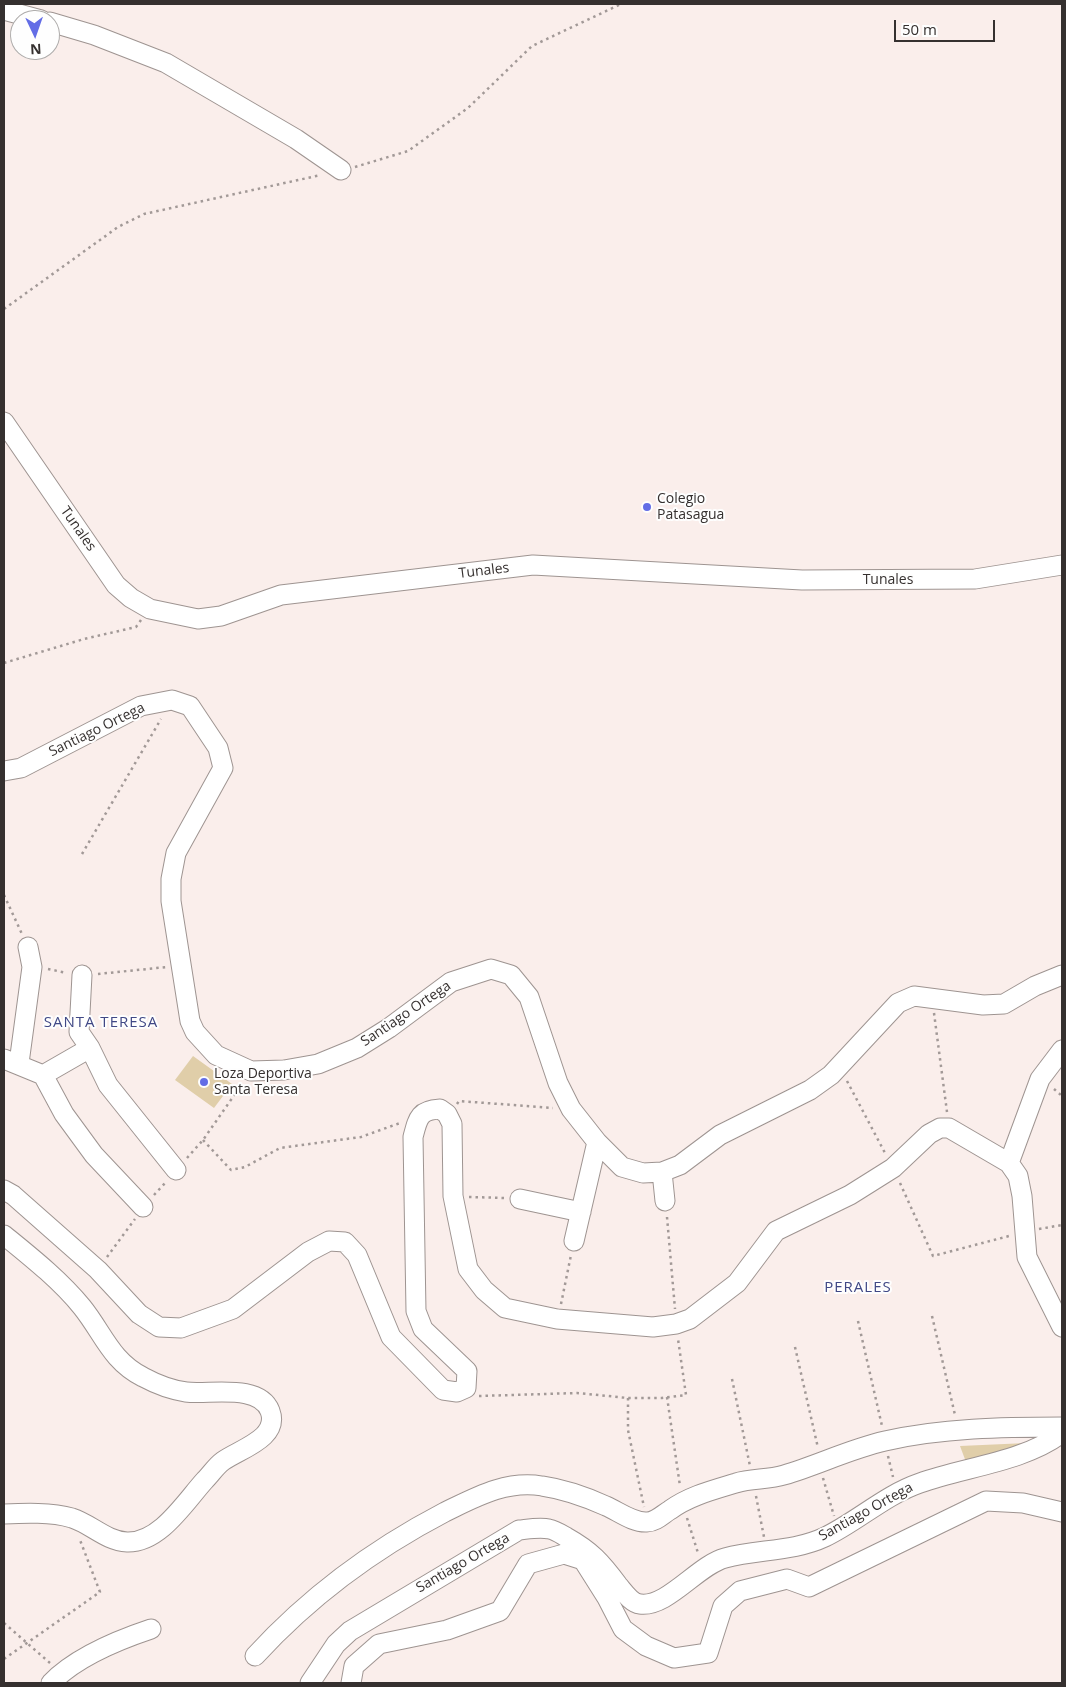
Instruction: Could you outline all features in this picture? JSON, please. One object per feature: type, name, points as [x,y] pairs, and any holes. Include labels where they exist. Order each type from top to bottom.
[{"type":"street","points":[[60,25],[94,34],[166,63],[296,139],[342,170]]},
{"type":"street","name":"Tunales","points":[[4,422],[116,585],[131,598],[150,610],[198,619],[221,616],[281,595],[533,565],[831,580],[975,579],[1062,565]]},
{"type":"street","name":"Santiago Ortega","points":[[4,771],[21,768],[141,706],[172,700],[190,706],[218,748],[223,768],[176,853],[171,879],[171,901],[187,1008],[196,1032],[216,1055],[251,1071],[284,1070],[318,1064],[356,1048],[389,1028],[451,982],[491,969],[511,975],[528,997],[558,1082],[571,1109],[597,1142],[622,1167],[643,1173],[662,1172],[680,1165],[720,1135],[810,1090],[831,1075],[898,1003],[914,996],[983,1005],[1004,1004],[1035,986],[1062,975]]},
{"type":"street","points":[[28,947],[32,967],[11,1061],[43,1076],[64,1114],[94,1155],[144,1207]]},
{"type":"street","points":[[82,975],[79,1032],[90,1048],[108,1085],[176,1170]]},
{"type":"street","points":[[43,1076],[90,1048]]},
{"type":"street","points":[[1009,1163],[1040,1079],[1062,1050]]},
{"type":"street","points":[[4,1190],[14,1196],[98,1270],[139,1314],[159,1327],[181,1328],[233,1309],[308,1252],[329,1241],[345,1242],[357,1255],[391,1337],[443,1390],[457,1392],[466,1388],[467,1371],[423,1329],[416,1311],[414,1137],[418,1117],[423,1112],[440,1108],[447,1114],[452,1124],[453,1196],[468,1269],[484,1290],[505,1308],[557,1319],[653,1327],[676,1324],[690,1319],[737,1283],[776,1231],[850,1195],[893,1168],[929,1134],[940,1128],[949,1128],[1009,1163],[1019,1182],[1027,1257],[1062,1328]]},
{"type":"street","points":[[574,1242],[597,1142]]},
{"type":"street","points":[[662,1172],[665,1200]]},
{"type":"street","points":[[520,1199],[581,1212]]},
{"type":"street","points":[[4,1236],[61,1284],[83,1308],[114,1355],[142,1377],[186,1392],[243,1393],[261,1399],[270,1410],[270,1429],[267,1433],[222,1462],[162,1527],[148,1537],[128,1542],[110,1538],[72,1518],[26,1513],[4,1514]]},
{"type":"street","points":[[254,1656],[306,1606],[362,1561],[413,1529],[494,1489],[528,1485],[566,1491],[604,1505],[636,1520],[647,1522],[657,1519],[682,1501],[739,1482],[783,1476],[821,1461],[885,1441],[959,1432],[1062,1427]]},
{"type":"street","name":"Santiago Ortega","points":[[310,1683],[336,1644],[350,1631],[519,1530],[551,1529],[584,1547],[597,1556],[627,1596],[639,1604],[653,1604],[662,1600],[707,1566],[721,1559],[750,1551],[804,1545],[838,1529],[896,1494],[920,1483],[1031,1450],[1062,1433]]},
{"type":"street","points":[[351,1683],[354,1666],[379,1644],[447,1630],[500,1611],[528,1564],[564,1554],[583,1560],[607,1598],[623,1629],[646,1646],[674,1658],[708,1653],[723,1606],[740,1591],[787,1579],[809,1587],[986,1501],[1023,1503],[1062,1512]]},
{"type":"street","points":[[55,1679],[119,1639],[151,1629]]},
{"type":"path","points":[[4,309],[118,227],[144,214],[342,170],[408,151],[468,108],[532,46],[621,4]]},
{"type":"path","points":[[4,662],[84,639],[136,627],[150,610]]},
{"type":"path","points":[[82,854],[172,700]]},
{"type":"path","points":[[4,895],[28,947]]},
{"type":"path","points":[[32,967],[82,975],[182,965]]},
{"type":"path","points":[[932,998],[949,1128]]},
{"type":"path","points":[[447,1114],[459,1101],[571,1109]]},
{"type":"path","points":[[203,1140],[231,1170],[244,1167],[280,1148],[361,1137],[418,1117]]},
{"type":"path","points":[[453,1196],[520,1199]]},
{"type":"path","points":[[466,1388],[481,1397],[577,1393],[628,1398],[662,1398],[686,1395],[676,1324],[665,1200]]},
{"type":"path","points":[[933,1256],[1024,1232],[1062,1225]]},
{"type":"path","points":[[557,1319],[574,1242]]},
{"type":"path","points":[[932,1316],[959,1432]]},
{"type":"path","points":[[858,1321],[896,1494]]},
{"type":"path","points":[[795,1346],[821,1461],[822,1476],[838,1529]]},
{"type":"path","points":[[628,1398],[628,1430],[647,1522]]},
{"type":"path","points":[[4,1659],[100,1592],[72,1518]]},
{"type":"path","points":[[4,1623],[26,1642],[55,1679]]},
{"type":"shaded area","name":"Loza Deportiva Santa Teresa","points":[[193,1056],[232,1084],[214,1108],[175,1080]]},
{"type":"shaded area","points":[[1027,1443],[966,1462],[960,1446]]},
{"type":"place","name":"Colegio Patasagua","points":[[647,507]]},
{"type":"place","name":"Loza Deportiva Santa Teresa","points":[[204,1082]]},
{"type":"district","name":"SANTA TERESA","points":[[101,1023]]},
{"type":"district","name":"PERALES","points":[[858,1288]]}]
